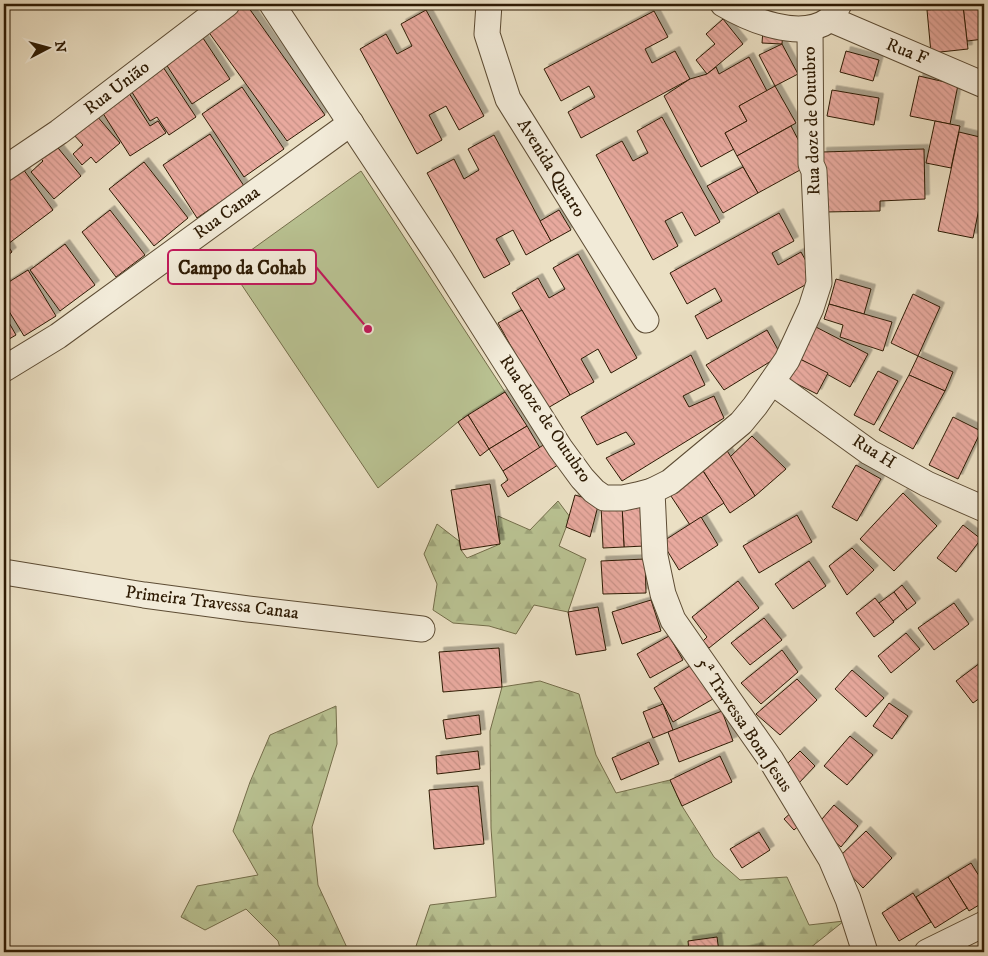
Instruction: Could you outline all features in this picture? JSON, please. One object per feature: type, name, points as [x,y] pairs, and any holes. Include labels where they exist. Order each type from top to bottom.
[{"type":"street","name":"Rua União","points":[[4,169],[59,132],[228,4]]},
{"type":"street","name":"Rua doze de Outubro","points":[[272,4],[351,123],[560,448],[582,478],[594,491],[604,498],[623,498],[652,491],[670,482],[740,423],[755,406],[787,360],[801,332],[819,283],[814,171],[811,164],[826,17]]},
{"type":"street","name":"Avenida Quatro","points":[[489,4],[487,34],[508,99],[646,320]]},
{"type":"street","points":[[723,4],[768,25],[826,17]]},
{"type":"street","name":"Rua F","points":[[826,17],[984,85]]},
{"type":"street","name":"Rua Canaa","points":[[4,370],[58,336],[351,123]]},
{"type":"street","name":"Rua H","points":[[772,382],[869,452],[927,484],[984,509]]},
{"type":"street","name":"5ª Travessa Bom Jesus","points":[[652,491],[656,556],[663,594],[673,620],[771,760],[831,859],[848,899],[865,952]]},
{"type":"street","name":"Primeira Travessa Canaa","points":[[4,572],[220,605],[422,629]]},
{"type":"street","points":[[927,952],[984,924]]},
{"type":"green space","points":[[361,171],[505,392],[458,422],[378,488],[229,266]]},
{"type":"green space","points":[[558,501],[570,517],[559,546],[586,559],[568,612],[534,605],[516,634],[489,626],[453,623],[433,610],[437,584],[424,554],[437,524],[459,541],[461,550],[467,558],[500,544],[498,516],[530,530]]},
{"type":"green space","points":[[540,681],[579,694],[596,755],[616,793],[670,780],[682,806],[714,857],[740,880],[787,877],[809,925],[844,921],[805,952],[414,952],[430,905],[496,897],[491,828],[490,731],[502,687]]},
{"type":"green space","points":[[336,706],[337,744],[312,827],[318,885],[349,952],[281,952],[278,941],[246,909],[205,930],[181,917],[197,886],[258,875],[233,831],[250,782],[270,735]]},
{"type":"building","points":[[238,4],[246,4],[325,115],[287,141],[205,27]]},
{"type":"building","points":[[984,4],[984,39],[967,41],[963,6]]},
{"type":"building","points":[[963,6],[968,49],[931,53],[927,10]]},
{"type":"building","points":[[426,10],[484,116],[459,130],[446,106],[429,115],[442,140],[417,154],[360,49],[386,34],[397,54],[412,46],[401,24]]},
{"type":"building","points":[[654,11],[668,37],[645,49],[652,63],[675,51],[690,79],[581,138],[568,112],[595,97],[589,86],[561,101],[544,69]]},
{"type":"building","points":[[723,19],[743,44],[707,74],[696,60],[715,44],[706,34]]},
{"type":"building","points":[[763,30],[783,31],[782,44],[762,43]]},
{"type":"building","points":[[201,35],[230,79],[192,104],[164,61]]},
{"type":"building","points":[[782,44],[798,74],[775,86],[759,55]]},
{"type":"building","points":[[846,51],[879,60],[873,81],[840,72]]},
{"type":"building","points":[[749,57],[767,91],[739,106],[747,121],[725,133],[734,149],[701,167],[664,96],[690,79],[707,74],[716,67],[719,74]]},
{"type":"building","points":[[163,67],[196,117],[169,135],[157,117],[150,121],[130,89]]},
{"type":"building","points":[[919,76],[958,85],[950,124],[910,116]]},
{"type":"building","points":[[775,86],[796,123],[737,156],[725,133],[747,121],[739,106]]},
{"type":"building","points":[[242,87],[284,149],[244,177],[202,114]]},
{"type":"building","points":[[127,90],[150,126],[158,121],[166,133],[130,156],[99,107]]},
{"type":"building","points":[[832,90],[879,98],[874,125],[827,116]]},
{"type":"building","points":[[96,115],[120,143],[96,163],[91,157],[82,165],[73,154],[83,145],[73,134]]},
{"type":"building","points":[[662,117],[720,222],[695,236],[682,212],[665,221],[678,246],[653,260],[596,155],[622,141],[633,161],[648,153],[637,131]]},
{"type":"building","points":[[935,121],[960,126],[951,168],[926,163]]},
{"type":"building","points":[[791,126],[811,164],[758,193],[737,156]]},
{"type":"building","points":[[959,132],[984,138],[984,184],[973,238],[938,231]]},
{"type":"building","points":[[210,134],[244,186],[197,218],[163,165]]},
{"type":"building","points":[[494,135],[551,241],[526,255],[513,230],[496,239],[510,264],[484,278],[427,173],[454,159],[464,179],[479,170],[468,149]]},
{"type":"building","points":[[54,143],[81,176],[54,199],[31,172],[43,161],[39,157]]},
{"type":"building","points":[[924,149],[925,199],[880,201],[880,211],[824,212],[822,152]]},
{"type":"building","points":[[144,162],[188,218],[154,246],[109,189]]},
{"type":"building","points":[[20,165],[53,210],[8,244],[4,238],[4,177]]},
{"type":"building","points":[[743,167],[758,193],[723,213],[707,186]]},
{"type":"building","points":[[110,210],[145,255],[116,277],[82,232]]},
{"type":"building","points":[[559,210],[571,230],[551,241],[540,221]]},
{"type":"building","points":[[779,213],[794,241],[772,253],[778,265],[801,252],[816,279],[707,339],[695,316],[722,301],[715,288],[687,304],[670,273]]},
{"type":"building","points":[[4,240],[12,252],[4,258]]},
{"type":"building","points":[[65,244],[95,285],[60,311],[30,270]]},
{"type":"building","points":[[578,254],[637,358],[611,373],[598,349],[581,359],[594,382],[570,395],[512,293],[538,278],[549,298],[565,289],[553,268]]},
{"type":"building","points":[[28,270],[56,316],[24,336],[4,303],[4,285]]},
{"type":"building","points":[[836,279],[871,289],[864,314],[829,304]]},
{"type":"building","points":[[913,294],[940,307],[918,356],[891,343]]},
{"type":"building","points":[[829,304],[892,322],[883,351],[840,337],[843,325],[824,319]]},
{"type":"building","points":[[522,310],[570,395],[546,409],[498,323]]},
{"type":"building","points":[[4,314],[16,335],[4,342]]},
{"type":"building","points":[[814,326],[868,354],[850,387],[798,358]]},
{"type":"building","points":[[767,330],[781,355],[724,390],[706,365]]},
{"type":"building","points":[[691,355],[705,385],[683,396],[689,407],[714,396],[724,418],[622,481],[606,458],[635,444],[626,432],[597,445],[581,417]]},
{"type":"building","points":[[918,356],[953,372],[945,391],[909,375]]},
{"type":"building","points":[[798,358],[828,373],[817,394],[787,379]]},
{"type":"building","points":[[878,371],[898,381],[874,425],[854,415]]},
{"type":"building","points":[[909,375],[945,391],[913,449],[879,430]]},
{"type":"building","points":[[505,392],[527,426],[489,449],[468,415]]},
{"type":"building","points":[[468,415],[489,449],[480,456],[458,422]]},
{"type":"building","points":[[953,417],[981,431],[958,479],[929,465]]},
{"type":"building","points":[[527,426],[540,448],[503,471],[489,449]]},
{"type":"building","points":[[752,436],[786,469],[755,496],[730,457]]},
{"type":"building","points":[[548,442],[561,463],[508,497],[501,485],[508,480],[503,471]]},
{"type":"building","points":[[726,449],[755,496],[730,513],[700,466]]},
{"type":"building","points":[[856,465],[881,479],[857,521],[832,507]]},
{"type":"building","points":[[701,468],[724,503],[690,525],[667,490]]},
{"type":"building","points":[[490,484],[500,544],[461,550],[451,490]]},
{"type":"building","points":[[903,493],[937,526],[894,571],[860,539]]},
{"type":"building","points":[[575,495],[599,502],[590,537],[566,527]]},
{"type":"building","points":[[642,503],[644,546],[624,547],[622,504]]},
{"type":"building","points":[[622,504],[624,547],[603,548],[601,505]]},
{"type":"building","points":[[797,515],[812,542],[759,573],[743,546]]},
{"type":"building","points":[[701,517],[718,545],[679,570],[662,542]]},
{"type":"building","points":[[963,525],[981,539],[956,572],[937,558]]},
{"type":"building","points":[[852,548],[874,570],[847,595],[829,566]]},
{"type":"building","points":[[645,559],[646,593],[603,594],[601,561]]},
{"type":"building","points":[[809,561],[826,586],[793,609],[775,584]]},
{"type":"building","points":[[738,581],[759,608],[709,648],[703,641],[707,637],[692,617]]},
{"type":"building","points":[[902,585],[916,603],[907,610],[894,592]]},
{"type":"building","points":[[894,592],[907,610],[893,621],[879,603]]},
{"type":"building","points":[[875,598],[894,622],[874,637],[856,613]]},
{"type":"building","points":[[651,600],[661,631],[622,644],[612,612]]},
{"type":"building","points":[[954,603],[969,624],[934,650],[918,628]]},
{"type":"building","points":[[598,607],[606,650],[576,655],[568,612]]},
{"type":"building","points":[[764,618],[782,640],[750,665],[731,643]]},
{"type":"building","points":[[906,633],[920,649],[891,673],[878,656]]},
{"type":"building","points":[[669,636],[683,660],[650,678],[637,654]]},
{"type":"building","points":[[499,648],[502,687],[443,692],[439,652]]},
{"type":"building","points":[[782,650],[798,672],[761,704],[741,683]]},
{"type":"building","points":[[984,660],[984,695],[973,703],[956,681]]},
{"type":"building","points":[[693,664],[713,699],[673,722],[654,688]]},
{"type":"building","points":[[852,670],[884,698],[866,717],[835,689]]},
{"type":"building","points":[[797,679],[817,700],[780,735],[756,714]]},
{"type":"building","points":[[889,703],[908,716],[892,739],[873,726]]},
{"type":"building","points":[[663,704],[673,730],[653,738],[643,712]]},
{"type":"building","points":[[722,711],[733,741],[679,762],[668,732]]},
{"type":"building","points":[[479,715],[481,734],[446,739],[443,720]]},
{"type":"building","points":[[850,736],[873,755],[847,785],[824,766]]},
{"type":"building","points":[[649,742],[659,764],[621,780],[612,758]]},
{"type":"building","points":[[478,751],[480,769],[437,774],[436,756]]},
{"type":"building","points":[[800,751],[815,766],[798,784],[782,769]]},
{"type":"building","points":[[720,756],[732,782],[682,806],[670,780]]},
{"type":"building","points":[[478,786],[484,844],[434,849],[429,790]]},
{"type":"building","points":[[834,805],[858,826],[841,847],[816,826]]},
{"type":"building","points":[[793,811],[803,822],[794,830],[784,819]]},
{"type":"building","points":[[866,831],[892,858],[863,888],[836,860]]},
{"type":"building","points":[[759,832],[770,850],[742,868],[730,849]]},
{"type":"building","points":[[971,863],[984,884],[984,902],[969,911],[948,877]]},
{"type":"building","points":[[948,877],[967,908],[935,928],[916,897]]},
{"type":"building","points":[[913,893],[931,922],[899,941],[882,913]]},
{"type":"building","points":[[717,937],[719,952],[689,952],[688,941]]},
{"type":"building","points":[[758,947],[760,952],[739,952]]},
{"type":"place","name":"Campo da Cohab","points":[[368,329]]}]
